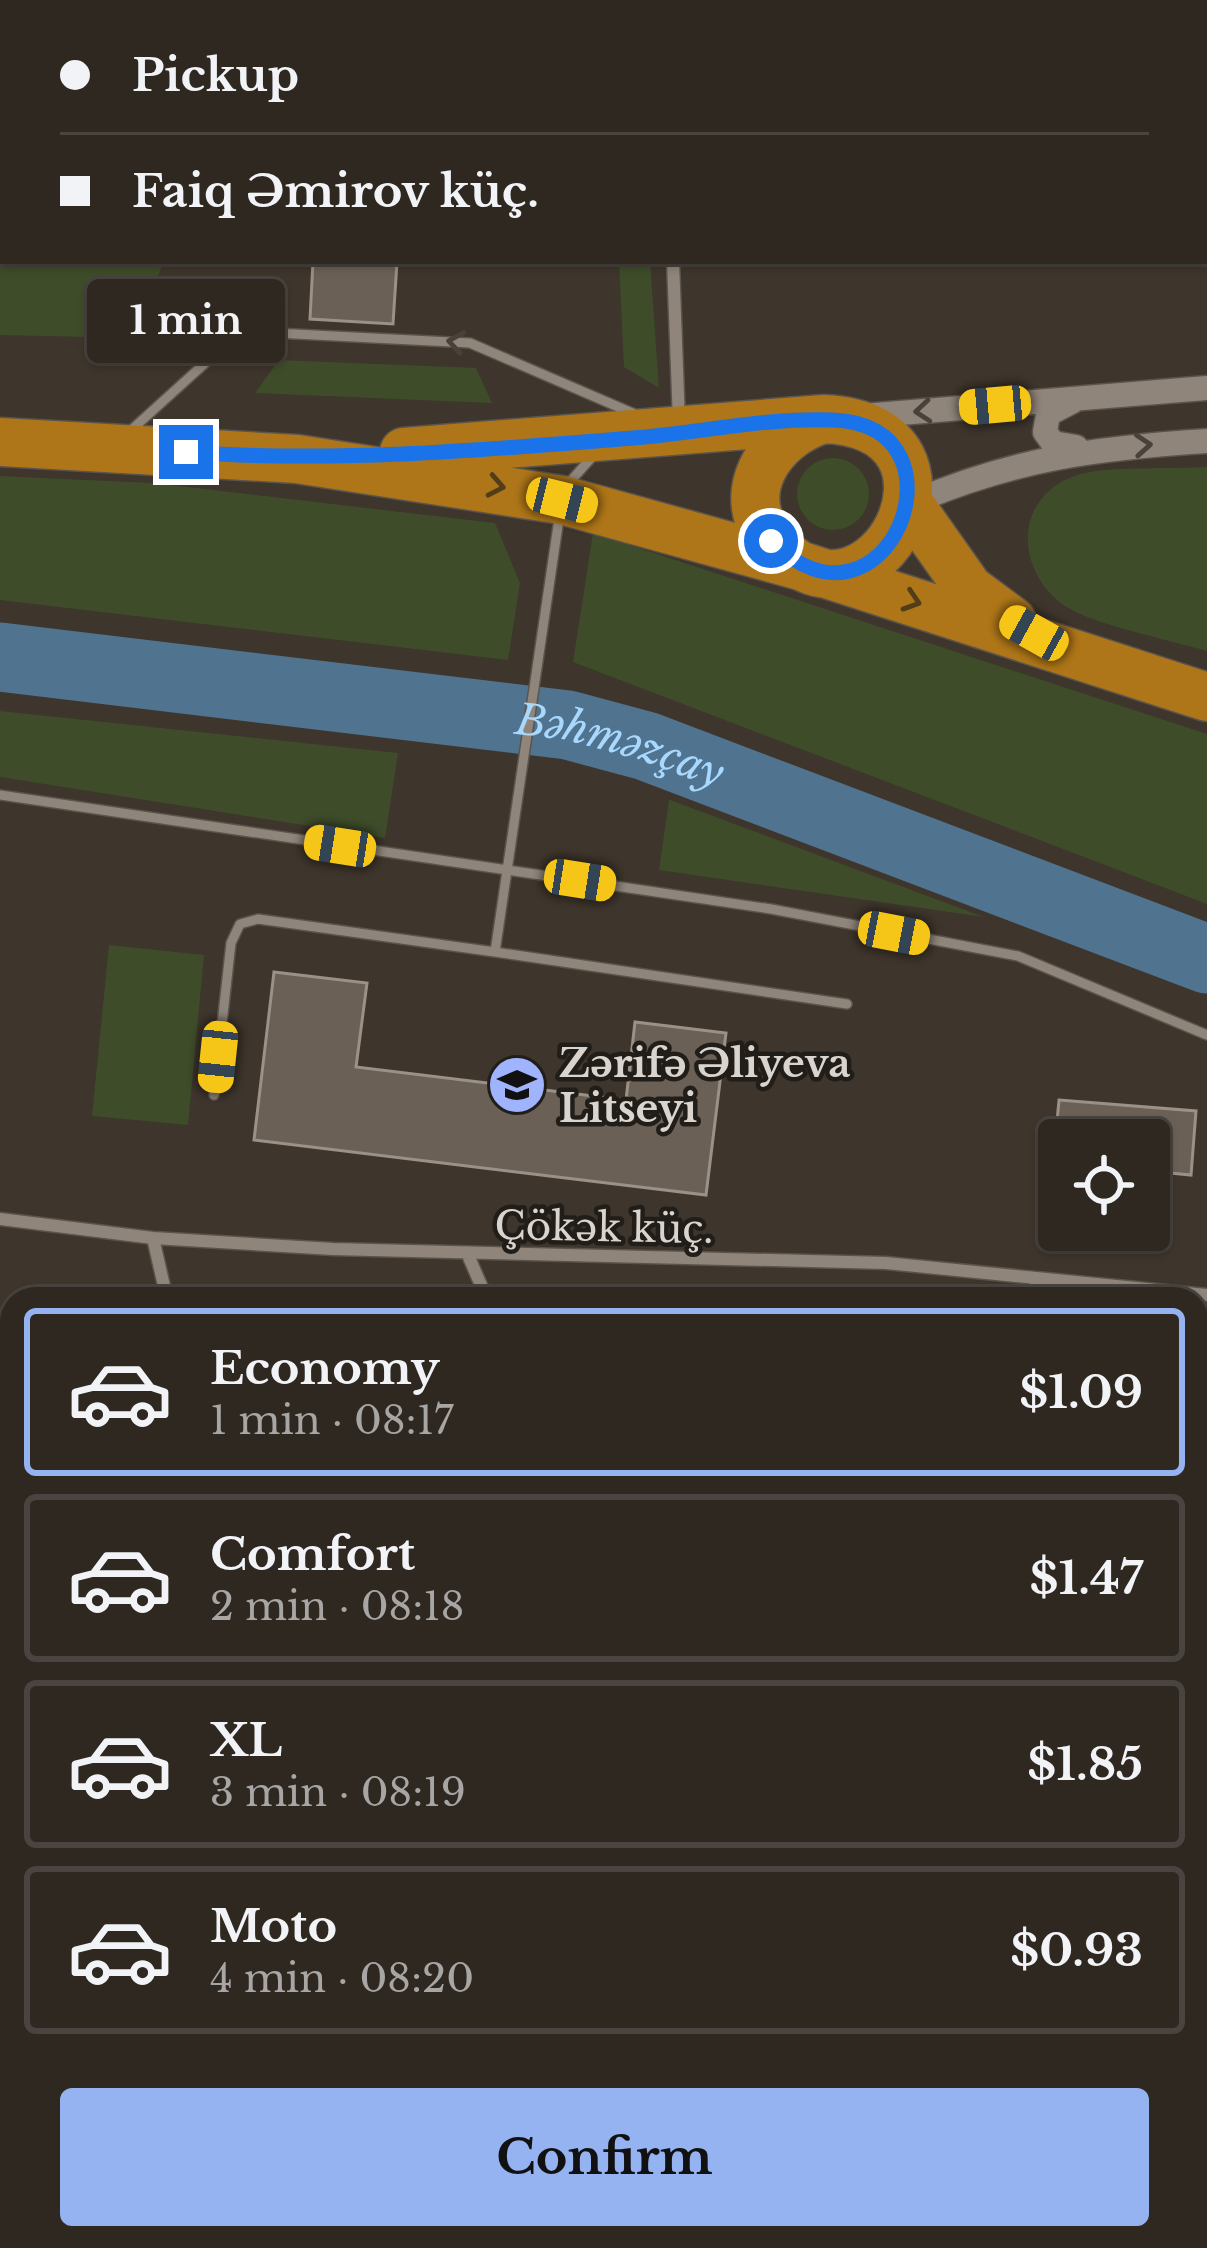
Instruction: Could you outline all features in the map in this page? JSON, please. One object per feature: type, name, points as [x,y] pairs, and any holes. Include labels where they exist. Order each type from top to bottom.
[{"type":"highway","points":[[297,459],[656,436],[824,419],[868,428],[901,460],[909,504],[904,526],[874,560],[853,570],[808,568],[771,541],[756,499],[758,476],[782,438],[824,419]]},
{"type":"highway","points":[[0,442],[297,459],[562,500],[808,568],[1207,697]]},
{"type":"highway","points":[[909,504],[959,576],[997,613],[1092,658]]},
{"type":"main road","points":[[824,419],[1207,388]]},
{"type":"main road","points":[[1080,398],[1055,408],[1044,422],[1045,432],[1053,443],[1090,448]]},
{"type":"main road","points":[[909,504],[971,477],[1090,448],[1207,441]]},
{"type":"street","points":[[656,436],[673,264]]},
{"type":"street","name":"Çökək küç.","points":[[0,1219],[153,1238],[468,1255],[886,1263],[1127,1287]]},
{"type":"street","points":[[153,1238],[164,1287]]},
{"type":"street","points":[[468,1255],[482,1287]]},
{"type":"street","points":[[1035,1287],[1036,1278]]},
{"type":"lane","points":[[113,447],[224,346],[256,332],[470,343],[656,436]]},
{"type":"lane","points":[[495,952],[562,500],[580,465],[656,436]]},
{"type":"lane","points":[[0,795],[771,909],[1018,956],[1207,1034]]},
{"type":"lane","points":[[214,1095],[231,943],[240,924],[258,919],[847,1004]]},
{"type":"green space","points":[[0,264],[163,264],[134,338],[0,335]]},
{"type":"green space","points":[[619,264],[650,264],[659,388],[624,367]]},
{"type":"green space","points":[[279,360],[476,368],[492,403],[255,393]]},
{"type":"green space","points":[[833,458],[859,468],[869,494],[859,520],[833,530],[807,520],[797,494],[807,468]]},
{"type":"green space","points":[[1207,467],[1207,651],[1077,613],[1048,591],[1030,555],[1028,536],[1031,517],[1056,486],[1077,475],[1104,470]]},
{"type":"green space","points":[[0,476],[153,483],[495,523],[520,583],[508,660],[0,600]]},
{"type":"green space","points":[[593,533],[1207,734],[1207,904],[573,662]]},
{"type":"green space","points":[[0,711],[398,753],[385,838],[0,777]]},
{"type":"green space","points":[[670,800],[984,917],[659,870]]},
{"type":"green space","points":[[109,945],[204,955],[188,1125],[92,1116]]},
{"type":"building","points":[[313,264],[397,264],[393,324],[310,319]]},
{"type":"building","points":[[274,972],[367,983],[356,1067],[626,1100],[635,1022],[726,1033],[706,1195],[254,1140]]},
{"type":"building","points":[[1059,1100],[1196,1111],[1191,1175],[1170,1173],[1170,1119],[1057,1119]]},
{"type":"waterway","name":"Bəhməzçay","points":[[0,657],[568,725],[646,746],[1207,959]]},
{"type":"place","name":"Zərifə Əliyeva Litseyi","points":[[517,1085]]},
{"type":"route","points":[[186,452],[297,459],[633,438],[824,419],[847,420],[868,428],[901,460],[908,481],[904,526],[874,560],[853,570],[808,568],[771,541]]}]
